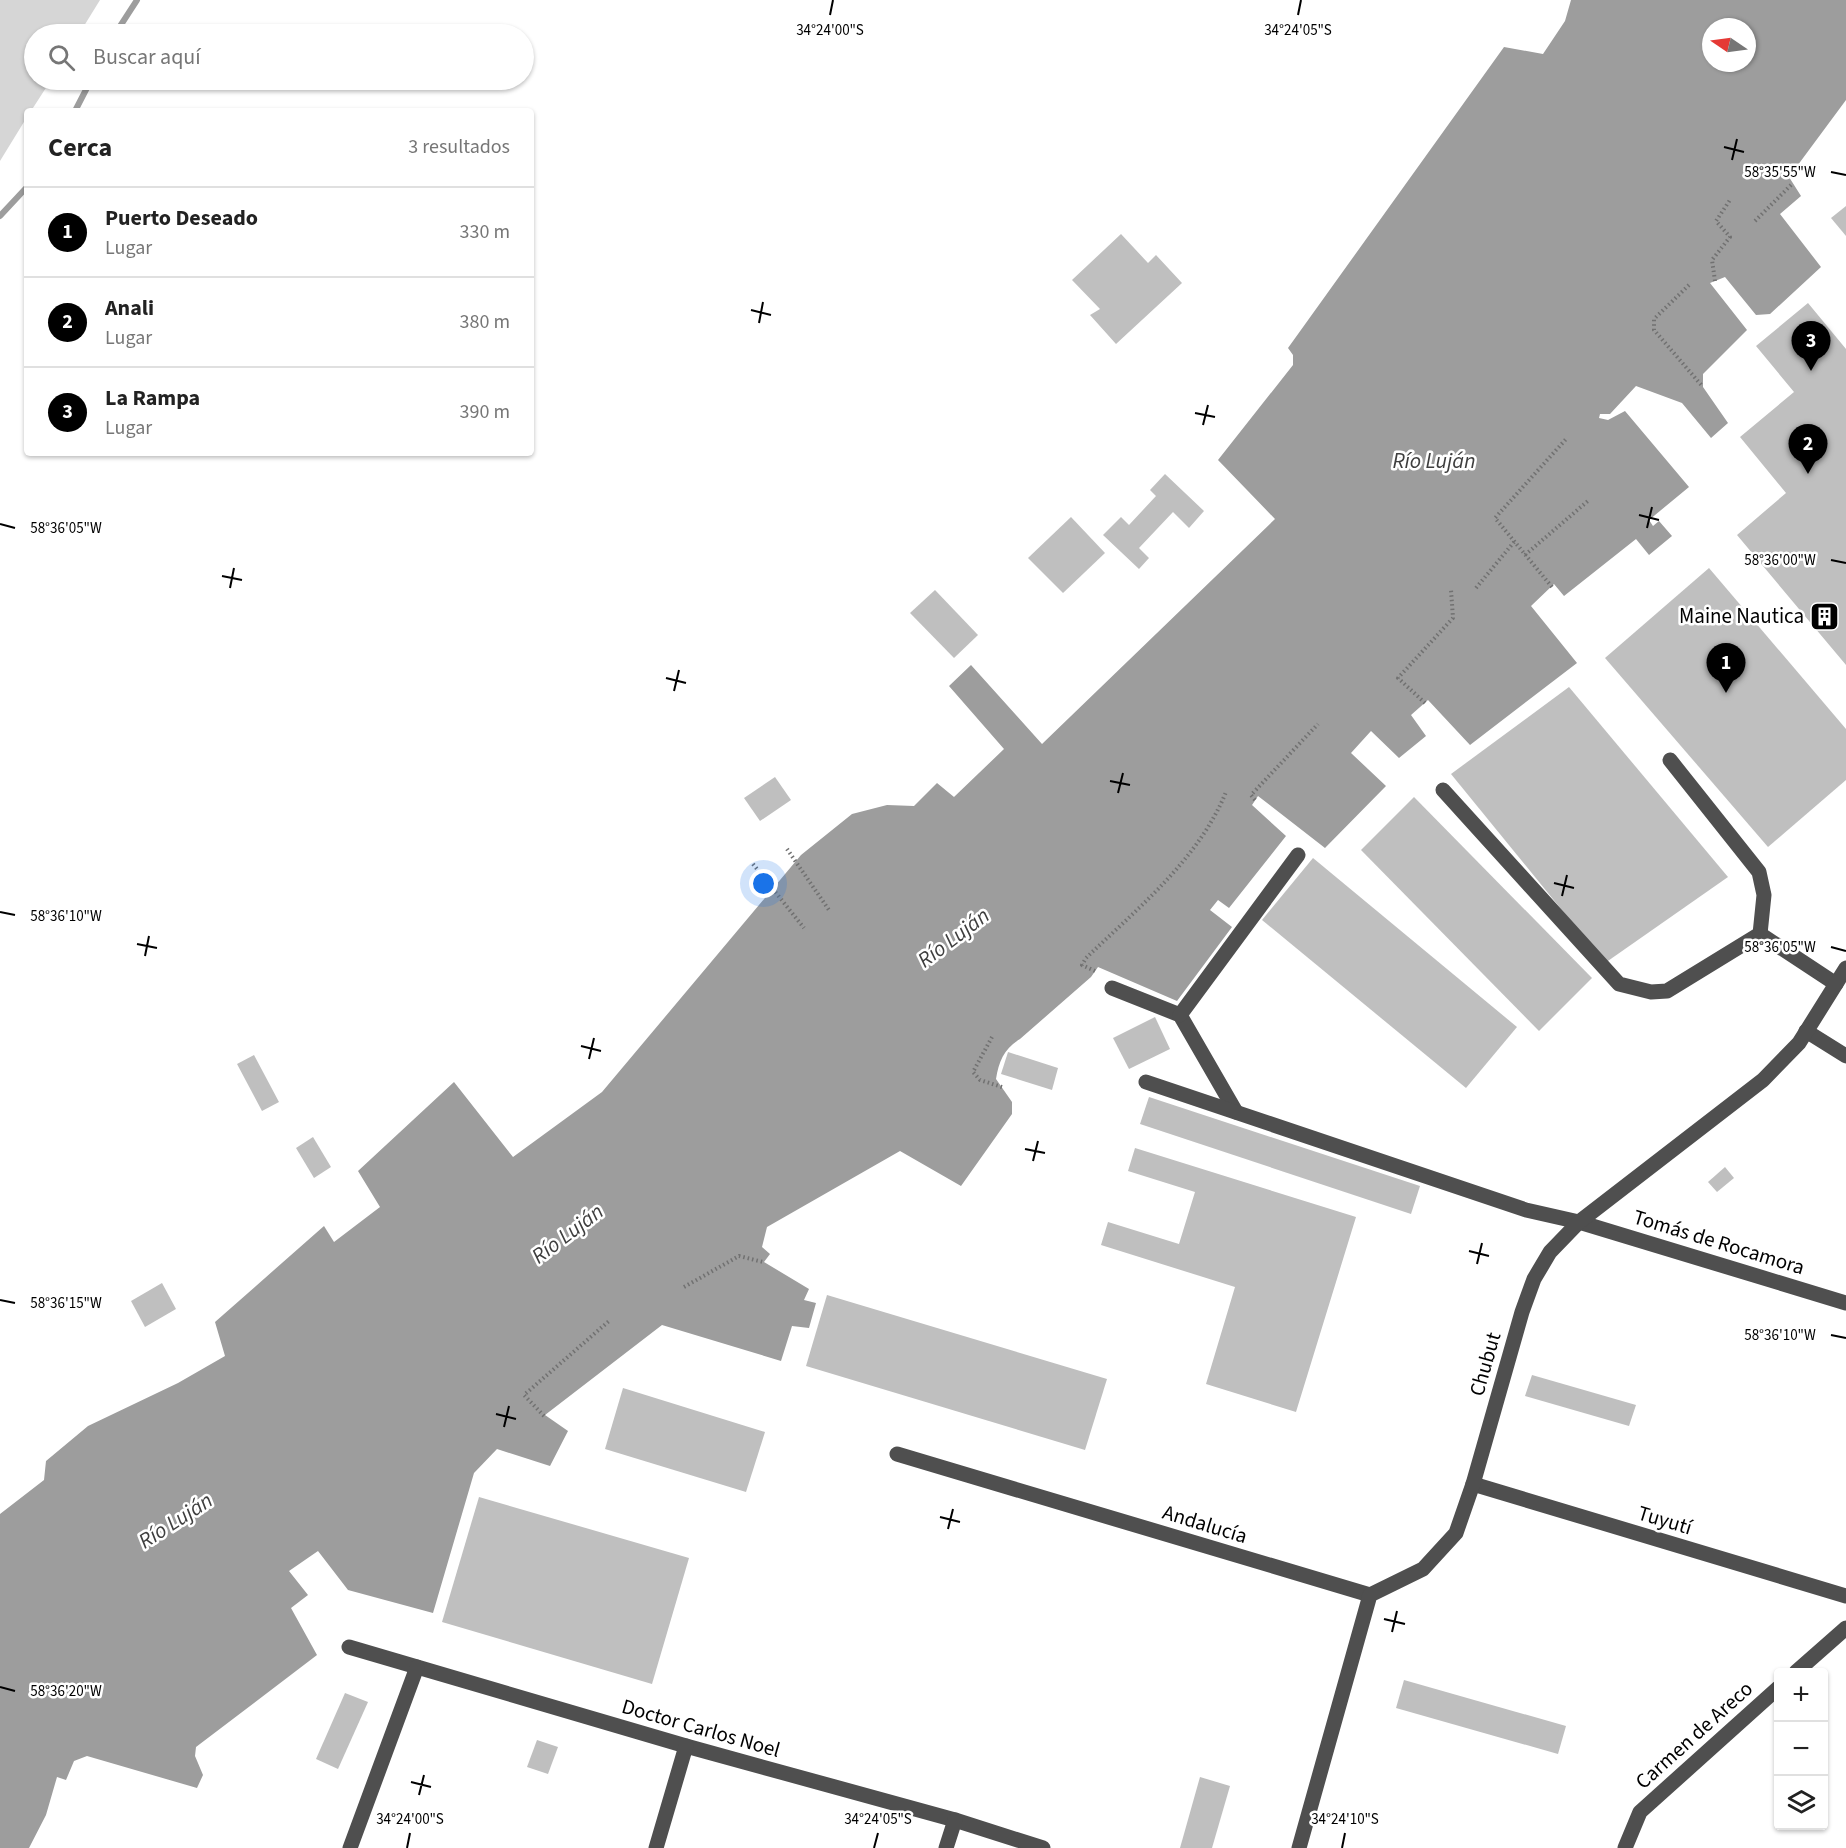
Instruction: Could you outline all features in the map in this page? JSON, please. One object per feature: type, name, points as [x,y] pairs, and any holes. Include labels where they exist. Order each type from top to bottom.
[{"type":"street","points":[[1671,760],[1759,872],[1764,895],[1760,934]]},
{"type":"street","points":[[1443,789],[1619,984],[1651,992],[1667,991],[1760,934]]},
{"type":"street","points":[[1180,1015],[1298,855]]},
{"type":"street","points":[[1760,934],[1836,984]]},
{"type":"street","name":"Chubut","points":[[1370,1595],[1423,1569],[1456,1533],[1473,1484],[1522,1312],[1534,1280],[1550,1252],[1579,1222],[1763,1080],[1799,1042],[1846,968]]},
{"type":"street","points":[[1112,988],[1180,1015],[1236,1112]]},
{"type":"street","points":[[1806,1031],[1846,1056]]},
{"type":"street","name":"Tomás de Rocamora","points":[[1146,1082],[1526,1210],[1579,1222],[1846,1303]]},
{"type":"street","name":"Andalucía","points":[[897,1454],[1370,1595]]},
{"type":"street","name":"Tuyutí","points":[[1473,1484],[1846,1596]]},
{"type":"street","points":[[1299,1848],[1370,1595]]},
{"type":"street","points":[[1801,1668],[1846,1628]]},
{"type":"street","name":"Doctor Carlos Noel","points":[[348,1647],[686,1746],[955,1820],[1043,1848]]},
{"type":"street","points":[[350,1848],[417,1667]]},
{"type":"street","name":"Carmen de Areco","points":[[1625,1848],[1640,1812],[1774,1692]]},
{"type":"street","points":[[656,1848],[686,1746]]},
{"type":"street","points":[[946,1848],[955,1820]]},
{"type":"path","points":[[1755,221],[1793,183]]},
{"type":"path","points":[[1715,281],[1712,260],[1730,237],[1716,221],[1730,200]]},
{"type":"path","points":[[1689,285],[1654,319],[1654,330],[1703,387]]},
{"type":"path","points":[[1552,586],[1495,518],[1567,438]]},
{"type":"path","points":[[1526,555],[1589,500]]},
{"type":"path","points":[[1476,588],[1514,542]]},
{"type":"path","points":[[1425,703],[1398,678],[1453,618],[1451,590]]},
{"type":"path","points":[[1256,800],[1251,795],[1318,724]]},
{"type":"path","points":[[1095,971],[1082,965],[1086,958],[1169,877],[1216,816],[1226,792]]},
{"type":"path","points":[[787,849],[829,910]]},
{"type":"path","points":[[753,864],[804,928]]},
{"type":"path","points":[[992,1037],[973,1072],[980,1080],[1002,1087]]},
{"type":"path","points":[[684,1287],[739,1256],[763,1262]]},
{"type":"path","points":[[544,1416],[524,1395],[609,1320]]},
{"type":"shaded area","points":[[0,0],[100,0],[85,24],[24,24],[24,90],[45,90],[33,108],[24,108],[24,122],[0,161]]},
{"type":"water","name":"Río Luján","points":[[1571,0],[1846,0],[1846,100],[1789,177],[1801,196],[1780,214],[1821,267],[1770,314],[1756,315],[1725,277],[1710,283],[1747,330],[1703,374],[1703,387],[1728,423],[1711,438],[1682,403],[1636,386],[1610,414],[1600,414],[1599,418],[1608,420],[1625,411],[1689,487],[1649,520],[1653,526],[1659,521],[1672,536],[1649,555],[1636,539],[1564,596],[1554,584],[1531,606],[1577,663],[1470,745],[1428,700],[1411,715],[1426,736],[1399,758],[1371,731],[1351,753],[1386,786],[1325,848],[1258,796],[1252,805],[1286,836],[1229,908],[1218,900],[1210,910],[1232,927],[1177,1001],[1098,967],[1091,977],[1010,1047],[1003,1056],[996,1079],[1012,1102],[1012,1114],[961,1186],[900,1151],[767,1227],[762,1247],[770,1254],[764,1262],[809,1289],[804,1300],[816,1303],[809,1328],[792,1326],[781,1361],[662,1325],[545,1415],[568,1431],[550,1466],[497,1449],[474,1473],[433,1613],[348,1590],[318,1551],[289,1571],[308,1595],[291,1608],[317,1655],[196,1747],[195,1756],[203,1775],[197,1788],[87,1756],[74,1761],[66,1780],[57,1777],[46,1815],[29,1848],[0,1848],[0,1514],[44,1480],[46,1461],[88,1426],[178,1383],[225,1356],[215,1322],[324,1226],[334,1242],[380,1207],[358,1171],[454,1082],[513,1157],[602,1092],[801,855],[852,814],[887,805],[914,806],[937,783],[954,797],[1004,749],[949,686],[971,665],[1042,744],[1275,519],[1218,460],[1293,365],[1293,355],[1288,348],[1504,47],[1543,54],[1565,21]]},
{"type":"building","points":[[1846,206],[1846,236],[1831,218]]},
{"type":"building","points":[[1121,234],[1148,263],[1156,255],[1182,283],[1116,344],[1090,315],[1100,309],[1072,280]]},
{"type":"building","points":[[1808,303],[1846,349],[1846,665],[1737,535],[1786,493],[1740,437],[1794,392],[1756,346]]},
{"type":"building","points":[[1165,474],[1204,511],[1189,528],[1173,512],[1139,548],[1149,558],[1139,569],[1103,535],[1121,517],[1129,525],[1156,496],[1150,490]]},
{"type":"building","points":[[1071,517],[1105,553],[1063,593],[1028,558]]},
{"type":"building","points":[[1709,568],[1846,729],[1846,780],[1768,847],[1605,658]]},
{"type":"building","points":[[935,590],[978,635],[954,658],[910,613]]},
{"type":"building","points":[[1569,687],[1728,877],[1605,963],[1451,774]]},
{"type":"building","points":[[775,777],[791,800],[760,821],[744,798]]},
{"type":"building","points":[[1414,797],[1592,978],[1539,1031],[1361,850]]},
{"type":"building","points":[[1313,858],[1517,1027],[1466,1088],[1262,920]]},
{"type":"building","points":[[1155,1017],[1170,1049],[1129,1069],[1113,1038]]},
{"type":"building","points":[[1008,1052],[1058,1068],[1052,1090],[1001,1074]]},
{"type":"building","points":[[254,1055],[279,1102],[262,1111],[237,1064]]},
{"type":"building","points":[[1149,1097],[1420,1186],[1411,1214],[1140,1124]]},
{"type":"building","points":[[313,1137],[331,1167],[314,1178],[296,1148]]},
{"type":"building","points":[[1135,1148],[1356,1217],[1296,1412],[1206,1384],[1235,1287],[1101,1245],[1108,1222],[1179,1244],[1195,1192],[1128,1171]]},
{"type":"building","points":[[1725,1167],[1734,1178],[1717,1192],[1708,1182]]},
{"type":"building","points":[[162,1283],[176,1309],[145,1327],[131,1301]]},
{"type":"building","points":[[827,1295],[1107,1379],[1085,1450],[806,1366]]},
{"type":"building","points":[[1532,1375],[1636,1405],[1629,1426],[1525,1396]]},
{"type":"building","points":[[623,1388],[765,1432],[746,1492],[605,1449]]},
{"type":"building","points":[[479,1497],[689,1558],[652,1684],[442,1622]]},
{"type":"building","points":[[1404,1680],[1566,1726],[1558,1754],[1396,1708]]},
{"type":"building","points":[[345,1693],[368,1702],[338,1769],[316,1759]]},
{"type":"building","points":[[537,1740],[558,1747],[548,1774],[527,1767]]},
{"type":"building","points":[[1200,1777],[1230,1786],[1212,1848],[1180,1848]]},
{"type":"waterway","points":[[121,24],[137,0]]},
{"type":"waterway","points":[[77,108],[86,90]]},
{"type":"waterway","points":[[0,216],[24,190]]},
{"type":"place","name":"La Rampa","points":[[1811,371]]},
{"type":"place","name":"Anali","points":[[1808,474]]},
{"type":"place","name":"Maine Nautica","points":[[1825,616]]},
{"type":"place","name":"Puerto Deseado","points":[[1726,693]]}]
